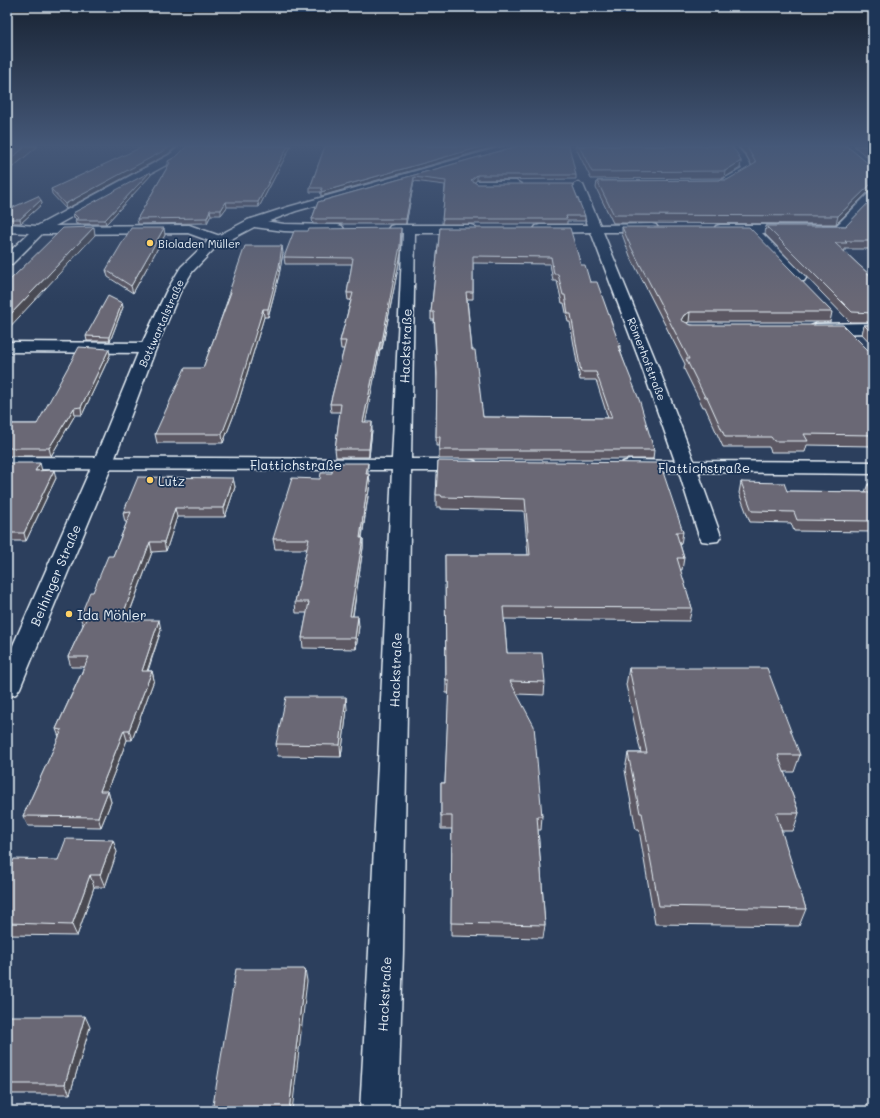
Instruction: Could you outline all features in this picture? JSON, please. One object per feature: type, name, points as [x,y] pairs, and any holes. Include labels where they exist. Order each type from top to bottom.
[{"type":"street","points":[[7,261],[39,230],[97,198]]},
{"type":"street","name":"Bottwartalstraße","points":[[103,463],[148,348],[173,292],[186,270],[212,244],[252,223],[292,209],[331,198]]},
{"type":"street","name":"Römerhofstraße","points":[[584,198],[688,466],[710,536]]},
{"type":"street","points":[[705,228],[840,229],[870,198]]},
{"type":"street","points":[[252,223],[291,229],[346,229]]},
{"type":"street","points":[[7,228],[39,230],[189,230],[219,240]]},
{"type":"street","points":[[526,229],[666,228]]},
{"type":"street","points":[[386,229],[479,229]]},
{"type":"street","name":"Hackstraße","points":[[379,1111],[387,943],[409,229]]},
{"type":"street","points":[[751,229],[809,290]]},
{"type":"street","points":[[836,318],[857,340]]},
{"type":"street","points":[[799,328],[873,328]]},
{"type":"street","points":[[7,347],[148,348]]},
{"type":"street","name":"Flattichstraße","points":[[7,463],[489,465]]},
{"type":"street","name":"Beihinger Straße","points":[[7,688],[103,463]]},
{"type":"street","name":"Flattichstraße","points":[[616,466],[873,468]]},
{"type":"building","points":[[33,198],[40,198],[41,200],[20,219],[7,219],[7,210]]},
{"type":"building","points":[[60,198],[76,198],[65,204]]},
{"type":"building","points":[[101,198],[125,198],[105,220],[75,220],[78,218],[73,213]]},
{"type":"building","points":[[149,198],[260,198],[258,202],[226,202],[221,210],[210,210],[207,218],[137,219]]},
{"type":"building","points":[[332,198],[410,198],[406,219],[312,219],[318,202]]},
{"type":"building","points":[[444,198],[578,198],[585,216],[566,216],[567,219],[442,219]]},
{"type":"building","points":[[606,198],[856,198],[838,216],[614,215]]},
{"type":"building","points":[[873,198],[873,241],[845,241],[847,243],[835,243],[873,278],[873,313],[852,312],[766,226],[846,226]]},
{"type":"building","points":[[94,227],[7,318],[7,283],[63,228]]},
{"type":"building","points":[[622,227],[749,227],[832,312],[690,312],[684,315],[681,320],[691,325],[843,325],[869,351],[873,353],[873,435],[804,434],[808,441],[774,441],[771,437],[725,437],[707,397],[705,397],[686,359],[689,359]]},
{"type":"building","points":[[131,228],[164,228],[131,286],[106,270]]},
{"type":"building","points":[[401,228],[400,246],[382,342],[380,342],[363,422],[372,422],[369,449],[335,449],[341,404],[330,404],[346,341],[340,341],[353,293],[347,293],[353,258],[284,257],[294,231],[308,231],[309,229]]},
{"type":"building","points":[[440,228],[570,228],[581,265],[585,265],[590,282],[597,282],[620,346],[618,346],[640,402],[654,450],[439,450],[440,437],[436,437],[437,374],[434,312],[431,312]],"holes":[[[473,256],[551,257],[554,274],[558,274],[563,295],[565,295],[568,314],[571,314],[581,372],[596,372],[612,418],[483,417],[475,350],[472,350],[466,292],[473,292]]]},
{"type":"building","points":[[245,246],[282,246],[279,267],[268,309],[263,309],[236,398],[222,434],[155,434],[185,368],[203,368],[231,292],[229,292]]},
{"type":"building","points":[[108,296],[122,303],[109,337],[86,336]]},
{"type":"building","points":[[864,325],[873,325],[873,334]]},
{"type":"building","points":[[79,347],[109,349],[81,407],[74,408],[49,448],[7,448],[7,424],[37,424]]},
{"type":"building","points":[[438,461],[660,463],[683,532],[676,532],[684,558],[677,558],[692,608],[503,607],[507,653],[542,653],[545,682],[510,681],[534,726],[542,816],[537,816],[545,925],[451,923],[452,816],[441,816],[441,783],[445,783],[449,680],[446,680],[445,555],[530,555],[525,499],[442,497],[441,495],[436,495]]},
{"type":"building","points":[[7,463],[40,463],[35,471],[54,470],[24,533],[7,533]]},
{"type":"building","points":[[333,463],[368,463],[366,474],[369,474],[360,538],[363,538],[350,616],[358,616],[355,638],[302,638],[309,602],[295,602],[309,539],[273,539],[292,478],[320,479],[321,473],[332,473]]},
{"type":"building","points":[[138,477],[233,478],[224,508],[175,508],[164,542],[150,542],[121,620],[159,620],[142,671],[152,671],[129,730],[124,730],[100,791],[108,791],[98,817],[23,816],[62,730],[56,729],[89,657],[68,657],[87,617],[80,617],[90,592],[93,592],[108,556],[113,556],[131,512],[123,513]]},
{"type":"building","points":[[741,482],[784,483],[787,491],[873,492],[873,521],[797,520],[794,512],[752,511]]},
{"type":"building","points":[[868,484],[873,484],[873,492]]},
{"type":"building","points":[[629,668],[767,668],[800,755],[778,755],[799,813],[776,813],[806,909],[659,906],[642,813],[640,813],[628,753],[647,753]]},
{"type":"building","points":[[286,697],[346,697],[340,745],[276,744]]},
{"type":"building","points":[[66,839],[113,840],[100,875],[90,875],[72,925],[7,923],[7,875],[14,859],[58,860]]},
{"type":"building","points":[[236,969],[305,969],[289,1111],[212,1111]]},
{"type":"building","points":[[7,1016],[85,1016],[65,1084],[7,1084]]},
{"type":"place","name":"Bioladen Müller","points":[[150,243]]},
{"type":"place","name":"Lutz","points":[[150,480]]},
{"type":"place","name":"Ida Möhler","points":[[69,614]]}]
